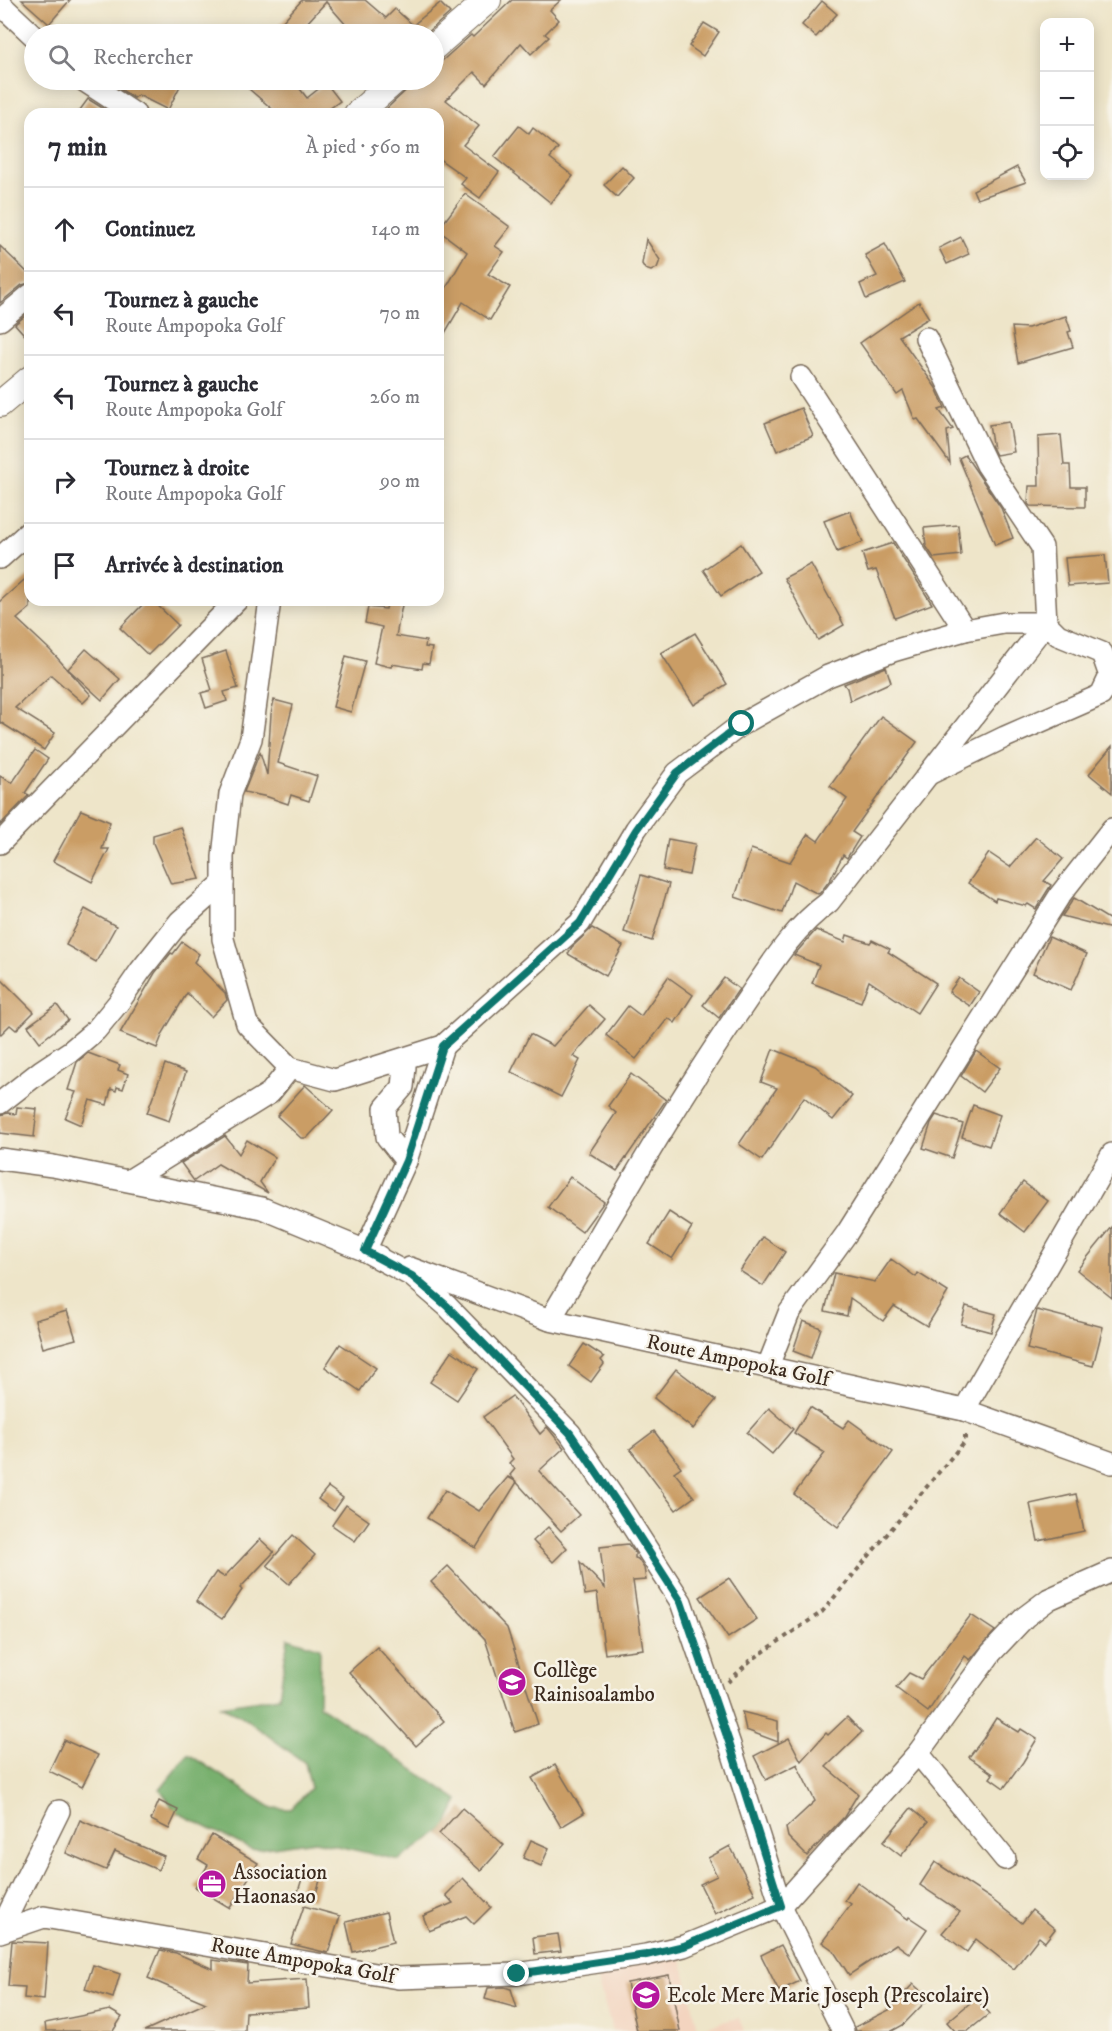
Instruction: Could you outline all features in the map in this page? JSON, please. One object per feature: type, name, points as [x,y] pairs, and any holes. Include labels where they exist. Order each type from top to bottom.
[{"type":"street","points":[[444,38],[488,0]]},
{"type":"street","points":[[0,4],[24,27]]},
{"type":"street","points":[[98,90],[126,108]]},
{"type":"street","points":[[364,108],[385,90]]},
{"type":"street","points":[[0,320],[24,300]]},
{"type":"street","points":[[550,1320],[702,1065],[781,949],[810,916],[829,902],[1046,623],[1042,547],[987,465],[926,338]]},
{"type":"street","points":[[801,377],[965,630]]},
{"type":"street","points":[[0,404],[24,384]]},
{"type":"street","points":[[0,558],[24,536]]},
{"type":"street","points":[[0,843],[231,606]]},
{"type":"street","points":[[269,606],[251,739],[230,794],[223,857],[224,939],[247,1024],[290,1068],[335,1080],[443,1046],[580,923],[636,830],[677,773],[742,724],[828,676],[893,651],[965,630],[1004,623],[1046,623],[1058,635],[1101,654],[1110,676],[1106,701],[1005,737],[931,773]]},
{"type":"street","points":[[768,1366],[789,1313],[847,1233],[1060,895],[1112,829]]},
{"type":"street","points":[[0,1103],[96,1030],[180,921],[223,882]]},
{"type":"street","points":[[365,1251],[406,1161],[443,1046]]},
{"type":"street","points":[[392,1063],[405,1067],[403,1087],[385,1108],[387,1137],[406,1161]]},
{"type":"street","points":[[130,1180],[270,1093],[290,1068]]},
{"type":"street","points":[[964,1410],[1112,1154]]},
{"type":"street","points":[[0,1159],[130,1180],[262,1208],[365,1251],[412,1276],[447,1306],[570,1433],[681,1602],[730,1745],[781,1906],[843,2031]]},
{"type":"street","name":"Route Ampopoka Golf","points":[[365,1251],[550,1320],[964,1410],[1112,1462]]},
{"type":"street","points":[[781,1906],[918,1753],[991,1653],[1025,1617],[1048,1599],[1112,1571]]},
{"type":"street","points":[[918,1753],[1005,1859]]},
{"type":"street","points":[[0,1932],[59,1811]]},
{"type":"street","name":"Route Ampopoka Golf","points":[[0,1932],[44,1917],[398,1978],[517,1974],[646,1955],[684,1946],[781,1906]]},
{"type":"path","points":[[713,1697],[750,1661],[822,1612],[965,1441],[964,1410]]},
{"type":"shaded area","name":"Ecole Mere Marie Joseph (Prescolaire)","points":[[680,1953],[698,2028],[739,2018],[744,2031],[613,2031],[594,1971]]},
{"type":"green space","points":[[288,1638],[320,1648],[319,1705],[458,1800],[446,1827],[399,1860],[315,1841],[252,1850],[176,1812],[160,1789],[188,1754],[272,1808],[291,1809],[311,1788],[305,1763],[240,1715],[220,1706],[279,1697]]},
{"type":"building","points":[[22,0],[70,0],[49,24]]},
{"type":"building","points":[[302,0],[365,0],[386,18],[395,9],[412,24],[345,24],[326,2],[306,24],[280,24]]},
{"type":"building","points":[[512,0],[561,0],[550,10],[559,20],[545,34],[549,37],[531,54],[521,43],[486,84],[474,72],[446,100],[479,126],[463,145],[499,172],[480,198],[461,184],[466,178],[444,162],[444,108],[387,108],[406,90],[444,90],[444,59],[471,35],[473,37]]},
{"type":"building","points":[[822,1],[837,14],[816,37],[802,25]]},
{"type":"building","points":[[440,3],[450,13],[437,24],[414,24]]},
{"type":"building","points":[[704,23],[719,32],[703,56],[689,46]]},
{"type":"building","points":[[122,90],[178,90],[169,108],[164,108],[138,95],[134,98]]},
{"type":"building","points":[[250,90],[301,90],[307,98],[317,90],[331,90],[340,101],[330,108],[271,108]]},
{"type":"building","points":[[88,99],[102,108],[81,108]]},
{"type":"building","points":[[519,126],[529,134],[533,128],[558,148],[550,158],[573,176],[551,203],[494,157]]},
{"type":"building","points":[[622,166],[634,178],[617,197],[604,185]]},
{"type":"building","points":[[1017,167],[1026,182],[977,199],[973,190]]},
{"type":"building","points":[[465,194],[510,227],[495,246],[504,252],[488,274],[510,287],[490,320],[463,302],[444,335],[444,292],[467,252],[444,235],[444,222]]},
{"type":"building","points":[[961,237],[969,254],[947,264],[939,248]]},
{"type":"building","points":[[646,239],[660,260],[657,268],[651,271],[645,269],[642,264]]},
{"type":"building","points":[[885,244],[905,282],[866,299],[860,284],[877,276],[865,255]]},
{"type":"building","points":[[0,246],[24,269],[24,284],[0,303]]},
{"type":"building","points":[[919,302],[929,318],[899,336],[936,388],[945,408],[939,410],[953,429],[947,431],[950,463],[918,419],[915,420],[903,391],[897,395],[860,343]]},
{"type":"building","points":[[1066,316],[1073,347],[1018,363],[1012,327],[1028,328]]},
{"type":"building","points":[[24,317],[24,334],[15,324]]},
{"type":"building","points":[[801,408],[813,436],[777,451],[765,423]]},
{"type":"building","points":[[1009,422],[1014,452],[996,455],[989,425]]},
{"type":"building","points":[[1061,435],[1064,465],[1070,465],[1071,487],[1085,487],[1085,507],[1030,506],[1028,504],[1029,486],[1039,486],[1038,437]]},
{"type":"building","points":[[965,455],[1001,508],[1013,538],[995,545],[959,458]]},
{"type":"building","points":[[850,511],[863,542],[837,552],[824,521]]},
{"type":"building","points":[[958,525],[961,555],[934,558],[926,546],[924,528]]},
{"type":"building","points":[[893,543],[932,604],[895,618],[876,570],[868,572],[862,553]]},
{"type":"building","points":[[741,544],[759,571],[721,596],[703,570]]},
{"type":"building","points":[[1105,555],[1108,583],[1068,586],[1065,558]]},
{"type":"building","points":[[811,564],[844,625],[818,640],[784,578]]},
{"type":"building","points":[[24,580],[24,606],[30,606],[30,608],[17,619],[50,650],[91,695],[83,703],[51,675],[15,708],[55,733],[44,750],[0,722],[0,601]]},
{"type":"building","points":[[141,606],[158,606],[178,625],[148,655],[120,628]]},
{"type":"building","points":[[387,606],[402,606],[396,636],[426,641],[425,647],[432,648],[429,664],[423,663],[422,669],[392,664],[391,667],[374,663],[382,627],[365,623],[368,607],[386,609]]},
{"type":"building","points":[[695,633],[727,684],[694,705],[661,653]]},
{"type":"building","points":[[86,649],[120,679],[102,700],[68,669]]},
{"type":"building","points":[[226,651],[238,688],[224,692],[227,701],[206,708],[201,693],[212,690],[202,659]]},
{"type":"building","points":[[346,656],[365,661],[351,712],[333,707]]},
{"type":"building","points":[[886,667],[891,682],[850,701],[844,684]]},
{"type":"building","points":[[274,700],[293,705],[278,763],[317,776],[309,801],[291,795],[288,804],[244,792],[260,752],[267,775]]},
{"type":"building","points":[[881,716],[917,742],[852,832],[860,837],[847,858],[843,855],[830,880],[820,893],[793,881],[782,913],[735,897],[751,849],[790,862],[808,834],[818,841],[847,799],[830,786]]},
{"type":"building","points":[[1112,746],[1112,793],[1089,774]]},
{"type":"building","points":[[35,750],[48,759],[25,793],[29,795],[0,825],[0,776],[12,783]]},
{"type":"building","points":[[81,810],[110,822],[102,849],[109,849],[92,882],[53,861]]},
{"type":"building","points":[[181,827],[200,879],[171,884],[153,843],[153,835]]},
{"type":"building","points":[[1036,837],[1063,859],[1044,881],[1051,885],[1036,909],[1028,904],[1026,906],[996,898],[995,901],[968,883],[989,853],[1010,867]]},
{"type":"building","points":[[668,839],[695,844],[689,875],[663,870]]},
{"type":"building","points":[[641,875],[669,884],[652,941],[624,932]]},
{"type":"building","points":[[1074,898],[1112,921],[1112,929],[1062,916]]},
{"type":"building","points":[[85,909],[116,926],[96,962],[66,945]]},
{"type":"building","points":[[592,928],[623,946],[606,976],[568,954],[572,947]]},
{"type":"building","points":[[816,930],[845,942],[847,935],[870,943],[872,940],[890,949],[888,952],[936,983],[917,1013],[869,981],[861,1002],[812,983],[819,965],[794,955]]},
{"type":"building","points":[[1049,937],[1087,954],[1071,990],[1033,973]]},
{"type":"building","points":[[182,942],[199,954],[194,962],[225,993],[227,1000],[211,1017],[187,993],[163,1033],[157,1048],[120,1033],[155,973]]},
{"type":"building","points":[[668,977],[693,995],[675,1023],[668,1018],[636,1059],[606,1035],[628,1006],[641,1016]]},
{"type":"building","points":[[0,978],[34,1012],[16,1030],[10,1025],[0,1035]]},
{"type":"building","points":[[724,978],[739,989],[719,1018],[703,1005]]},
{"type":"building","points":[[959,978],[979,992],[970,1006],[949,992]]},
{"type":"building","points":[[57,1005],[68,1020],[40,1042],[28,1026]]},
{"type":"building","points":[[589,1005],[605,1019],[573,1056],[580,1060],[561,1097],[511,1072],[530,1034],[553,1046]]},
{"type":"building","points":[[773,1049],[815,1066],[852,1096],[833,1120],[804,1097],[762,1160],[739,1144],[777,1088],[761,1082]]},
{"type":"building","points":[[976,1051],[1000,1068],[982,1092],[961,1076]]},
{"type":"building","points":[[88,1053],[120,1065],[118,1070],[128,1074],[123,1089],[117,1087],[116,1091],[111,1089],[107,1105],[90,1100],[81,1125],[65,1118],[76,1092],[68,1090],[77,1062]]},
{"type":"building","points":[[165,1064],[186,1072],[169,1121],[147,1113]]},
{"type":"building","points":[[631,1074],[666,1100],[617,1171],[589,1153],[616,1113],[608,1106]]},
{"type":"building","points":[[305,1085],[333,1110],[307,1138],[301,1138],[277,1116]]},
{"type":"building","points":[[973,1105],[1000,1115],[989,1146],[962,1137]]},
{"type":"building","points":[[17,1107],[37,1109],[34,1137],[0,1133],[0,1115],[16,1114]]},
{"type":"building","points":[[936,1115],[963,1124],[952,1158],[923,1148]]},
{"type":"building","points":[[225,1136],[239,1154],[247,1140],[275,1157],[260,1182],[268,1193],[218,1164],[194,1181],[181,1163]]},
{"type":"building","points":[[570,1177],[604,1202],[582,1232],[548,1207]]},
{"type":"building","points":[[1023,1182],[1048,1201],[1025,1232],[1000,1213]]},
{"type":"building","points":[[669,1212],[692,1227],[672,1259],[649,1244]]},
{"type":"building","points":[[1112,1227],[1112,1298],[1077,1270]]},
{"type":"building","points":[[763,1237],[785,1252],[763,1286],[740,1271]]},
{"type":"building","points":[[891,1259],[916,1277],[918,1273],[948,1292],[927,1326],[894,1306],[883,1321],[850,1298],[847,1316],[825,1311],[834,1273],[875,1282]]},
{"type":"building","points":[[966,1306],[996,1314],[991,1332],[961,1324]]},
{"type":"building","points":[[1037,1310],[1103,1327],[1093,1366],[1027,1349]]},
{"type":"building","points":[[67,1311],[76,1339],[43,1348],[35,1320]]},
{"type":"building","points":[[803,1321],[821,1328],[811,1358],[793,1351]]},
{"type":"building","points":[[340,1344],[376,1368],[360,1391],[325,1367]]},
{"type":"building","points":[[584,1344],[604,1357],[601,1360],[604,1364],[591,1382],[569,1366]]},
{"type":"building","points":[[452,1351],[478,1369],[457,1400],[430,1382]]},
{"type":"building","points":[[676,1369],[716,1400],[693,1429],[654,1398]]},
{"type":"building","points":[[512,1396],[540,1434],[547,1427],[564,1448],[539,1471],[579,1515],[561,1531],[510,1475],[515,1469],[509,1463],[513,1459],[483,1417]]},
{"type":"building","points":[[810,1407],[843,1428],[849,1420],[893,1452],[838,1527],[794,1494],[825,1453],[794,1433]]},
{"type":"building","points":[[769,1408],[793,1429],[772,1454],[747,1433]]},
{"type":"building","points":[[654,1431],[681,1467],[674,1472],[694,1497],[676,1510],[630,1449]]},
{"type":"building","points":[[508,1477],[517,1482],[476,1548],[427,1518],[445,1490],[479,1511]]},
{"type":"building","points":[[328,1487],[343,1498],[334,1511],[318,1499]]},
{"type":"building","points":[[1076,1494],[1084,1531],[1038,1541],[1030,1504]]},
{"type":"building","points":[[346,1505],[369,1521],[355,1541],[332,1525]]},
{"type":"building","points":[[548,1527],[567,1548],[553,1562],[533,1541]]},
{"type":"building","points":[[293,1535],[315,1555],[289,1584],[267,1565]]},
{"type":"building","points":[[260,1539],[274,1552],[240,1588],[242,1590],[222,1619],[196,1601],[216,1572],[224,1577]]},
{"type":"building","points":[[628,1544],[635,1553],[635,1558],[644,1568],[646,1580],[633,1581],[643,1649],[605,1654],[597,1593],[585,1595],[580,1562],[605,1588],[600,1547]]},
{"type":"building","name":"Collège Rainisoalambo","points":[[448,1566],[507,1628],[538,1724],[515,1732],[485,1639],[431,1582]]},
{"type":"building","points":[[729,1578],[757,1619],[728,1638],[700,1597]]},
{"type":"building","points":[[971,1615],[995,1631],[970,1660],[965,1656],[928,1712],[896,1688],[909,1673],[921,1679]]},
{"type":"building","points":[[377,1647],[444,1721],[416,1746],[349,1672]]},
{"type":"building","points":[[742,1712],[778,1721],[778,1742],[746,1730]]},
{"type":"building","points":[[847,1717],[862,1732],[826,1767],[858,1794],[844,1817],[807,1856],[788,1837],[786,1828],[815,1801],[798,1764],[766,1780],[754,1756],[789,1738],[801,1761],[826,1733],[828,1735]]},
{"type":"building","points":[[996,1718],[1019,1732],[1021,1729],[1037,1739],[1004,1788],[990,1778],[993,1774],[969,1757]]},
{"type":"building","points":[[64,1740],[98,1755],[82,1787],[49,1771]]},
{"type":"building","points":[[555,1765],[584,1813],[561,1827],[532,1778]]},
{"type":"building","points":[[159,1801],[178,1810],[169,1829],[151,1820]]},
{"type":"building","points":[[462,1808],[504,1845],[481,1871],[439,1834]]},
{"type":"building","points":[[911,1808],[928,1822],[901,1856],[883,1842]]},
{"type":"building","points":[[80,1820],[164,1856],[158,1870],[115,1851],[106,1870],[66,1853]]},
{"type":"building","points":[[212,1835],[258,1863],[230,1908],[195,1887],[208,1865],[198,1859]]},
{"type":"building","points":[[531,1840],[549,1848],[541,1866],[523,1858]]},
{"type":"building","points":[[730,1846],[755,1894],[715,1914],[700,1884],[717,1876],[708,1858]]},
{"type":"building","points":[[935,1862],[990,1898],[1022,1923],[1032,1910],[1055,1929],[1045,1942],[1039,1937],[1014,1969],[976,1939],[967,1952],[942,1933],[960,1912],[920,1885]]},
{"type":"building","points":[[304,1872],[321,1877],[314,1900],[297,1895]]},
{"type":"building","points":[[463,1878],[491,1907],[474,1924],[466,1916],[429,1931],[423,1916],[453,1903],[446,1895]]},
{"type":"building","points":[[857,1882],[908,1919],[909,1917],[927,1929],[910,1954],[896,1944],[849,1975],[833,1950],[822,1942],[851,1904],[845,1900]]},
{"type":"building","points":[[304,1906],[340,1916],[328,1953],[291,1944]]},
{"type":"building","points":[[386,1912],[393,1942],[353,1952],[346,1922]]},
{"type":"building","points":[[558,1934],[561,1951],[535,1954],[533,1937]]},
{"type":"building","points":[[12,1941],[48,1943],[44,2000],[24,1998],[25,1987],[8,1986]]},
{"type":"building","points":[[781,1945],[800,1981],[779,1991],[761,1955]]},
{"type":"building","points":[[160,1950],[176,1953],[213,1969],[213,1960],[248,1965],[247,1983],[307,1979],[309,2008],[246,2012],[245,2031],[144,2031],[206,2003],[148,1978]]},
{"type":"building","points":[[93,1965],[120,1974],[113,1998],[85,1989]]},
{"type":"building","points":[[669,1975],[680,2031],[637,2031],[627,1983]]},
{"type":"building","points":[[913,1984],[929,1998],[903,2025],[892,2031],[856,2031],[855,2027],[889,2010]]},
{"type":"building","points":[[488,1988],[511,1989],[517,2008],[485,1999]]},
{"type":"building","points":[[976,1998],[989,2014],[968,2031],[955,2031],[947,2022]]},
{"type":"building","points":[[110,2010],[122,2017],[113,2031],[46,2031],[45,2023]]},
{"type":"place","name":"Collège Rainisoalambo","points":[[512,1682]]},
{"type":"place","name":"Association Haonasao","points":[[212,1884]]},
{"type":"place","name":"Ecole Mere Marie Joseph (Prescolaire)","points":[[646,1995]]},
{"type":"route","points":[[517,1974],[646,1955],[684,1946],[781,1906],[730,1745],[681,1602],[570,1433],[447,1306],[412,1276],[365,1251],[406,1161],[443,1046],[580,923],[636,830],[677,773],[742,724]]}]
